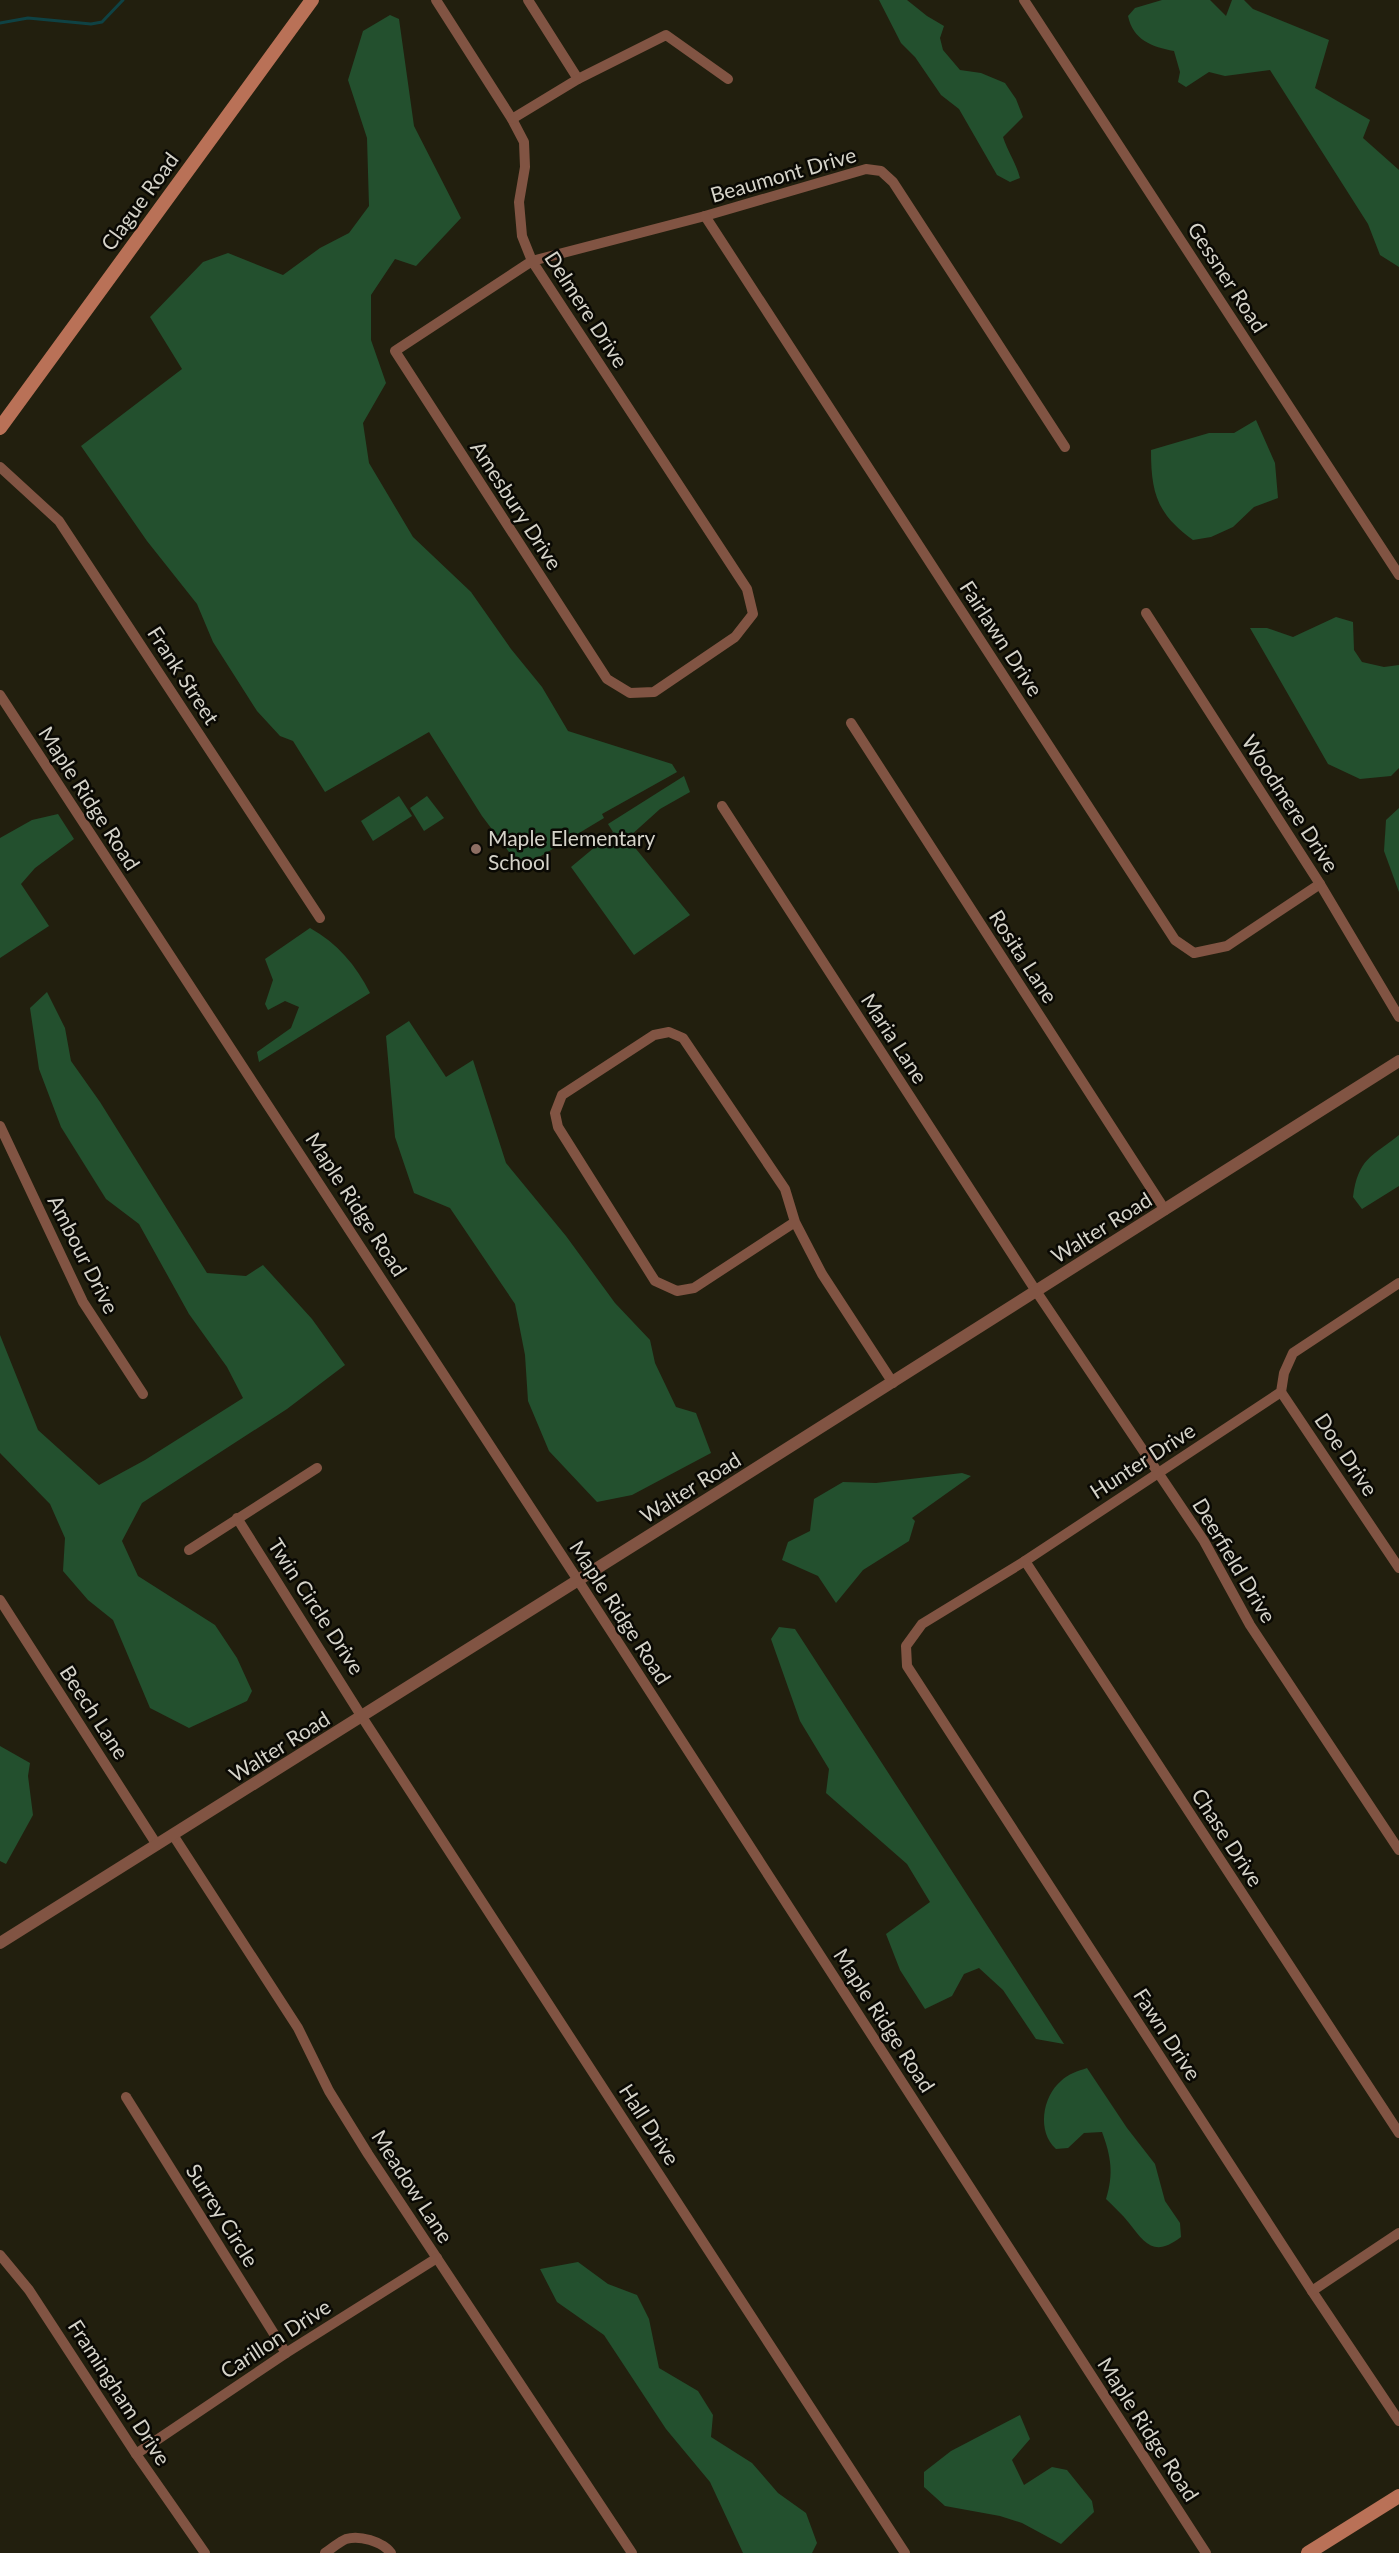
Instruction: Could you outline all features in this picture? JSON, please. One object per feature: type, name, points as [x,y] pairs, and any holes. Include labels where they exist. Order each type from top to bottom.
[{"type":"main road","name":"Clague Road","points":[[0,428],[312,0]]},
{"type":"main road","points":[[1308,2553],[1399,2496]]},
{"type":"street","name":"Delmere Drive","points":[[436,0],[512,119],[524,142],[525,167],[519,202],[522,236],[532,261],[747,589],[753,614],[735,637],[654,692],[630,693],[608,679]]},
{"type":"street","points":[[528,0],[578,79]]},
{"type":"street","name":"Gessner Road","points":[[1024,0],[1399,575]]},
{"type":"street","points":[[512,119],[578,79],[666,35],[728,79]]},
{"type":"street","name":"Beaumont Drive","points":[[395,351],[532,261],[705,216],[866,169],[881,171],[893,182],[1065,447]]},
{"type":"street","name":"Fairlawn Drive","points":[[705,216],[1175,940],[1194,953],[1227,946],[1320,884]]},
{"type":"street","name":"Amesbury Drive","points":[[395,351],[608,679]]},
{"type":"street","name":"Frank Street","points":[[0,467],[59,521],[320,918]]},
{"type":"street","name":"Woodmere Drive","points":[[1146,613],[1320,884],[1399,1017]]},
{"type":"street","name":"Maple Ridge Road","points":[[0,695],[578,1580],[1206,2553]]},
{"type":"street","name":"Rosita Lane","points":[[851,723],[1165,1210]]},
{"type":"street","name":"Maria Lane","points":[[722,806],[1036,1291]]},
{"type":"street","points":[[795,1222],[694,1288],[677,1291],[655,1281],[558,1127],[555,1113],[562,1095],[654,1035],[669,1032],[683,1038],[785,1189],[795,1222],[822,1274],[892,1383]]},
{"type":"street","name":"Walter Road","points":[[0,1943],[363,1717],[1399,1061]]},
{"type":"street","name":"Ambour Drive","points":[[0,1126],[82,1302],[143,1394]]},
{"type":"street","points":[[1281,1392],[1284,1373],[1293,1353],[1398,1286]]},
{"type":"street","name":"Deerfield Drive","points":[[1036,1291],[1204,1541],[1250,1625],[1399,1850]]},
{"type":"street","name":"Hunter Drive","points":[[907,1666],[906,1646],[922,1624],[1025,1561],[1281,1392]]},
{"type":"street","name":"Doe Drive","points":[[1281,1392],[1399,1568]]},
{"type":"street","points":[[189,1550],[317,1468]]},
{"type":"street","name":"Twin Circle Drive","points":[[237,1518],[363,1717]]},
{"type":"street","name":"Chase Drive","points":[[1025,1561],[1399,2133]]},
{"type":"street","name":"Beech Lane","points":[[0,1600],[157,1845]]},
{"type":"street","name":"Fawn Drive","points":[[907,1666],[1312,2291],[1399,2421]]},
{"type":"street","name":"Hall Drive","points":[[363,1717],[905,2553]]},
{"type":"street","name":"Meadow Lane","points":[[173,1835],[298,2028],[329,2091],[632,2553]]},
{"type":"street","name":"Surrey Circle","points":[[126,2097],[286,2353]]},
{"type":"street","points":[[1312,2291],[1399,2233]]},
{"type":"street","name":"Framingham Drive","points":[[0,2255],[29,2290],[136,2454],[205,2553]]},
{"type":"street","name":"Carillon Drive","points":[[136,2454],[286,2353],[437,2258]]},
{"type":"street","points":[[325,2553],[346,2539],[367,2538],[388,2549],[390,2553]]},
{"type":"green space","points":[[879,0],[907,0],[944,26],[940,38],[943,50],[960,70],[981,73],[1005,83],[1016,99],[1023,117],[1003,137],[1020,178],[1010,182],[997,175],[959,109],[941,95],[915,57],[901,43]]},
{"type":"green space","points":[[1162,0],[1210,0],[1226,16],[1232,0],[1244,0],[1253,9],[1329,40],[1315,88],[1370,120],[1363,138],[1399,170],[1399,267],[1380,255],[1368,224],[1270,70],[1225,76],[1209,72],[1186,87],[1178,82],[1180,72],[1174,51],[1158,47],[1139,37],[1128,16],[1135,8]]},
{"type":"green space","points":[[390,15],[399,19],[414,126],[461,218],[416,266],[395,259],[371,295],[371,340],[386,383],[363,423],[369,463],[413,537],[471,592],[511,649],[542,687],[568,731],[672,764],[677,772],[602,814],[604,818],[521,868],[482,816],[429,732],[325,792],[293,741],[280,736],[257,711],[213,642],[197,604],[147,541],[81,446],[182,369],[150,317],[203,262],[228,253],[283,275],[320,248],[349,233],[369,206],[367,138],[348,80],[363,31]]},
{"type":"green space","points":[[1256,420],[1275,463],[1278,498],[1254,507],[1233,527],[1211,537],[1193,540],[1171,521],[1158,501],[1152,479],[1151,450],[1209,433],[1234,433]]},
{"type":"green space","points":[[1336,617],[1353,622],[1354,650],[1362,662],[1384,667],[1399,665],[1399,768],[1391,776],[1360,779],[1328,764],[1250,628],[1267,628],[1293,637]]},
{"type":"green space","points":[[684,776],[690,792],[660,809],[630,836],[632,844],[690,915],[634,955],[571,867],[613,832],[608,824]]},
{"type":"green space","points":[[399,796],[412,816],[373,841],[361,821]]},
{"type":"green space","points":[[427,796],[444,818],[424,831],[410,808]]},
{"type":"green space","points":[[1399,808],[1399,892],[1384,851],[1386,820]]},
{"type":"green space","points":[[58,814],[74,839],[35,868],[21,884],[49,926],[0,958],[0,838],[32,820]]},
{"type":"green space","points":[[310,928],[345,956],[359,973],[370,993],[259,1062],[257,1052],[291,1028],[299,1007],[285,1001],[268,1010],[265,1004],[273,980],[265,959]]},
{"type":"green space","points":[[47,992],[65,1028],[71,1061],[100,1102],[207,1273],[246,1276],[263,1265],[312,1319],[345,1365],[287,1409],[142,1503],[122,1541],[138,1576],[215,1625],[237,1658],[252,1691],[247,1701],[189,1728],[150,1708],[113,1620],[88,1600],[63,1571],[65,1538],[50,1504],[0,1453],[0,1335],[38,1430],[99,1485],[145,1460],[243,1398],[227,1367],[189,1314],[139,1224],[106,1199],[61,1127],[39,1069],[30,1008]]},
{"type":"green space","points":[[409,1021],[446,1077],[473,1060],[506,1163],[566,1236],[615,1303],[650,1340],[655,1363],[676,1407],[696,1413],[711,1453],[632,1495],[597,1502],[549,1451],[528,1401],[525,1355],[515,1304],[450,1208],[414,1193],[395,1137],[386,1036]]},
{"type":"green space","points":[[1399,1135],[1399,1186],[1362,1209],[1353,1197],[1362,1166],[1373,1154]]},
{"type":"green space","points":[[962,1473],[971,1476],[912,1518],[915,1521],[909,1541],[863,1570],[836,1603],[818,1576],[782,1560],[788,1542],[810,1531],[814,1499],[843,1482],[876,1483]]},
{"type":"green space","points":[[779,1627],[795,1629],[1064,2044],[1036,2039],[1003,1990],[979,1968],[964,1974],[952,1996],[925,2009],[900,1970],[886,1934],[930,1902],[907,1864],[826,1793],[829,1769],[800,1721],[771,1639]]},
{"type":"green space","points":[[0,1746],[30,1763],[28,1776],[33,1815],[6,1864],[0,1861]]},
{"type":"green space","points":[[1087,2068],[1127,2128],[1155,2164],[1165,2201],[1180,2223],[1181,2237],[1172,2243],[1158,2247],[1146,2242],[1106,2199],[1110,2181],[1110,2165],[1108,2149],[1102,2132],[1084,2133],[1068,2148],[1056,2149],[1050,2142],[1044,2124],[1044,2115],[1050,2096],[1064,2079]]},
{"type":"green space","points":[[578,2262],[608,2284],[637,2295],[649,2319],[659,2368],[698,2391],[713,2415],[711,2437],[752,2463],[778,2493],[806,2513],[817,2543],[812,2553],[743,2553],[710,2482],[666,2429],[604,2335],[557,2302],[540,2269]]},
{"type":"green space","points":[[1020,2415],[1030,2439],[1012,2460],[1024,2485],[1052,2467],[1067,2470],[1092,2501],[1094,2512],[1061,2544],[1022,2523],[1000,2516],[945,2506],[924,2487],[924,2472],[951,2451]]},
{"type":"waterway","points":[[0,23],[28,18],[91,24],[102,22],[123,0]]},
{"type":"place","name":"Maple Elementary School","points":[[476,849]]}]
